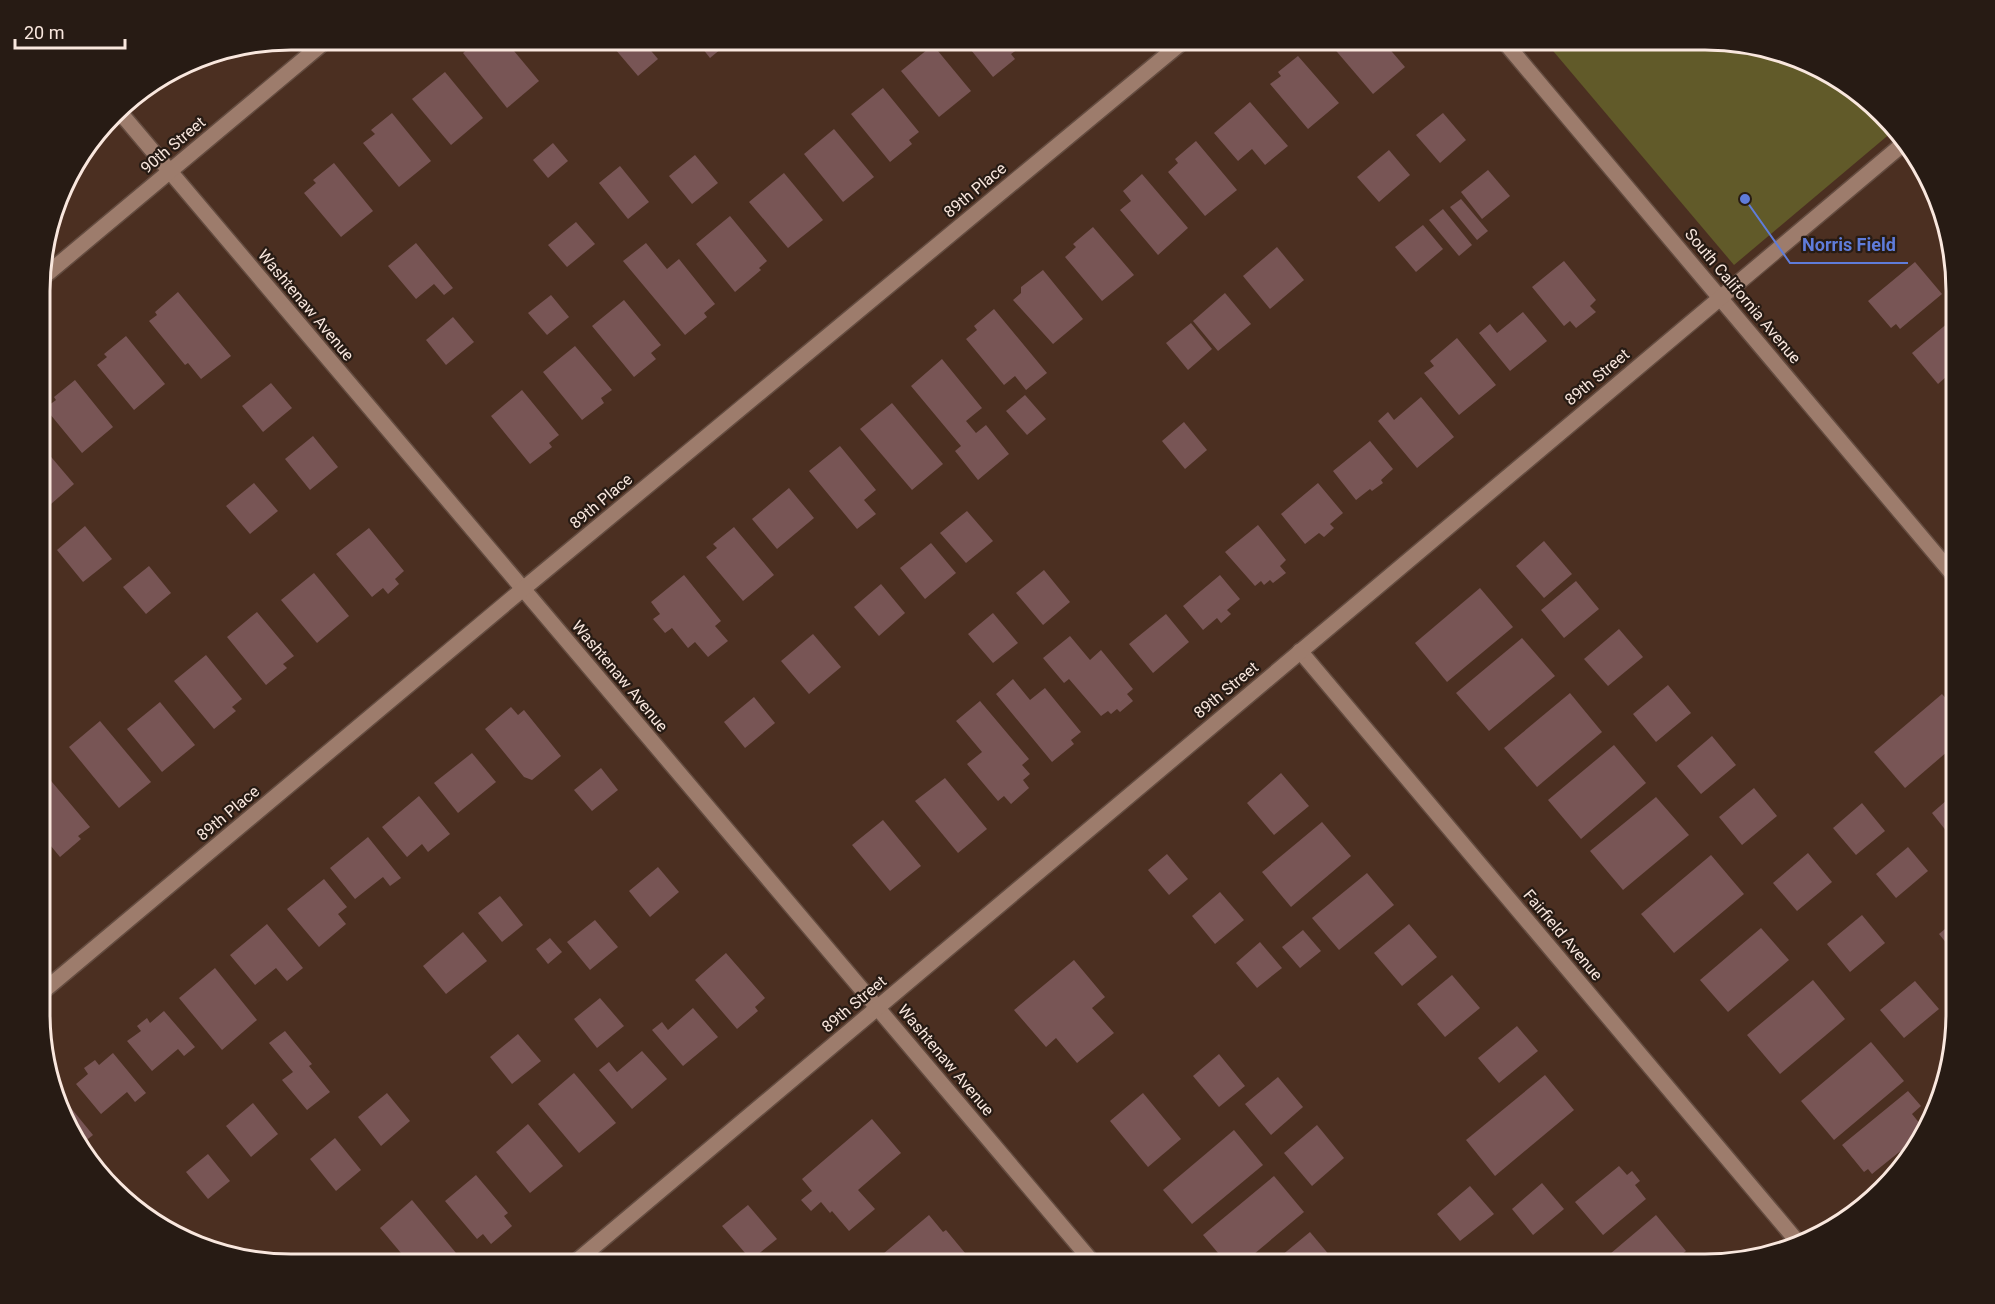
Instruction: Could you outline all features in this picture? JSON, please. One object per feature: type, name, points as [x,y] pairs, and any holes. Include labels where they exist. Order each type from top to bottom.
[{"type":"street","name":"90th Street","points":[[50,271],[315,50]]},
{"type":"street","name":"89th Place","points":[[50,985],[523,588],[1173,50]]},
{"type":"street","name":"South California Avenue","points":[[1511,50],[1946,565]]},
{"type":"street","name":"Washtenaw Avenue","points":[[124,117],[1087,1255]]},
{"type":"street","name":"89th Street","points":[[584,1255],[1899,148]]},
{"type":"street","name":"Fairfield Avenue","points":[[1300,651],[1794,1237]]},
{"type":"shaded area","points":[[1552,50],[1720,50],[1752,54],[1782,62],[1825,82],[1851,99],[1886,132],[1888,135],[1734,265]]},
{"type":"building","points":[[467,50],[513,50],[539,81],[507,108],[463,53]]},
{"type":"building","points":[[616,50],[650,50],[658,59],[638,76]]},
{"type":"building","points":[[704,50],[720,50],[710,58]]},
{"type":"building","points":[[927,50],[937,50],[971,91],[939,117],[901,71]]},
{"type":"building","points":[[971,50],[1017,50],[1011,54],[1015,59],[993,77]]},
{"type":"building","points":[[1335,50],[1390,50],[1405,67],[1373,94]]},
{"type":"building","points":[[1298,56],[1339,103],[1308,129],[1270,84],[1281,76],[1278,72]]},
{"type":"building","points":[[445,72],[483,118],[451,145],[412,99]]},
{"type":"building","points":[[883,88],[919,132],[909,140],[912,144],[890,162],[851,114]]},
{"type":"building","points":[[1250,102],[1288,146],[1265,165],[1252,149],[1238,161],[1214,133]]},
{"type":"building","points":[[392,113],[431,161],[399,187],[363,143],[375,134],[371,130]]},
{"type":"building","points":[[1443,113],[1466,140],[1440,163],[1416,135]]},
{"type":"building","points":[[834,129],[874,177],[843,202],[804,154]]},
{"type":"building","points":[[1196,141],[1237,190],[1205,216],[1168,172],[1178,163],[1175,159]]},
{"type":"building","points":[[553,143],[568,161],[548,178],[533,160]]},
{"type":"building","points":[[1389,150],[1410,175],[1379,202],[1357,177]]},
{"type":"building","points":[[695,155],[718,183],[692,204],[669,176]]},
{"type":"building","points":[[334,163],[373,211],[341,237],[304,193],[316,183],[313,180]]},
{"type":"building","points":[[620,166],[649,202],[628,219],[599,183]]},
{"type":"building","points":[[1488,170],[1510,196],[1482,219],[1461,192]]},
{"type":"building","points":[[784,173],[823,220],[788,248],[749,202]]},
{"type":"building","points":[[1142,174],[1188,228],[1158,255],[1120,210],[1131,201],[1123,191]]},
{"type":"building","points":[[1461,199],[1488,231],[1477,240],[1450,207]]},
{"type":"building","points":[[1443,209],[1472,245],[1459,256],[1429,220]]},
{"type":"building","points":[[730,216],[767,261],[759,268],[761,270],[735,292],[696,244]]},
{"type":"building","points":[[576,222],[595,244],[567,267],[548,245]]},
{"type":"building","points":[[1423,225],[1443,249],[1416,272],[1395,247]]},
{"type":"building","points":[[1093,227],[1134,275],[1102,301],[1065,257],[1076,247],[1073,244]]},
{"type":"building","points":[[416,243],[453,288],[444,295],[434,284],[416,299],[388,266]]},
{"type":"building","points":[[646,243],[667,269],[679,259],[715,304],[704,313],[707,317],[685,335],[623,261]]},
{"type":"building","points":[[1277,247],[1304,280],[1270,309],[1243,276]]},
{"type":"building","points":[[1564,261],[1596,300],[1590,306],[1596,312],[1576,328],[1570,321],[1564,326],[1532,287]]},
{"type":"building","points":[[1915,262],[1942,294],[1900,329],[1896,324],[1891,328],[1868,301]]},
{"type":"building","points":[[1043,270],[1083,319],[1053,344],[1013,300],[1021,293],[1021,287]]},
{"type":"building","points":[[178,292],[231,356],[201,379],[188,363],[185,365],[149,321],[157,315],[155,312]]},
{"type":"building","points":[[1225,293],[1251,324],[1218,351],[1193,321]]},
{"type":"building","points":[[551,295],[569,317],[547,335],[528,313]]},
{"type":"building","points":[[624,300],[661,345],[651,353],[656,359],[634,377],[592,326]]},
{"type":"building","points":[[994,309],[1047,373],[1026,390],[1015,376],[1004,385],[966,339],[977,330],[974,326]]},
{"type":"building","points":[[1523,312],[1547,341],[1510,371],[1479,333],[1490,324],[1497,333]]},
{"type":"building","points":[[453,317],[474,342],[446,365],[426,340]]},
{"type":"building","points":[[1191,323],[1212,349],[1188,370],[1166,343]]},
{"type":"building","points":[[1946,325],[1946,377],[1938,384],[1912,353]]},
{"type":"building","points":[[126,336],[165,384],[134,410],[97,365],[107,357],[104,354]]},
{"type":"building","points":[[1457,338],[1496,385],[1459,415],[1424,373],[1434,366],[1430,361]]},
{"type":"building","points":[[575,346],[612,390],[601,398],[604,403],[582,420],[543,372]]},
{"type":"building","points":[[942,359],[982,408],[966,421],[976,433],[986,425],[1009,454],[978,480],[955,451],[961,446],[911,386]]},
{"type":"building","points":[[75,380],[113,427],[82,453],[50,414],[50,404],[56,400],[54,397]]},
{"type":"building","points":[[271,383],[292,408],[263,432],[242,406]]},
{"type":"building","points":[[522,390],[559,435],[549,443],[552,447],[530,464],[491,416]]},
{"type":"building","points":[[1025,395],[1046,419],[1027,435],[1006,411]]},
{"type":"building","points":[[1421,397],[1454,437],[1417,468],[1378,421],[1388,412],[1394,420]]},
{"type":"building","points":[[892,403],[943,464],[912,490],[860,429]]},
{"type":"building","points":[[1184,422],[1207,450],[1185,469],[1162,441]]},
{"type":"building","points":[[313,436],[338,467],[310,490],[285,459]]},
{"type":"building","points":[[1370,441],[1393,469],[1381,480],[1383,483],[1372,491],[1370,489],[1356,500],[1333,471]]},
{"type":"building","points":[[840,446],[876,490],[864,500],[876,514],[857,529],[809,471]]},
{"type":"building","points":[[50,456],[74,484],[50,504]]},
{"type":"building","points":[[254,483],[278,511],[250,534],[226,506]]},
{"type":"building","points":[[1318,483],[1343,513],[1330,524],[1334,528],[1324,537],[1319,533],[1305,544],[1281,514]]},
{"type":"building","points":[[789,488],[814,518],[777,549],[752,519]]},
{"type":"building","points":[[967,511],[993,541],[966,563],[940,533]]},
{"type":"building","points":[[1258,525],[1286,560],[1280,566],[1286,573],[1273,583],[1270,580],[1264,585],[1261,581],[1255,586],[1225,552]]},
{"type":"building","points":[[85,526],[112,559],[83,582],[57,550]]},
{"type":"building","points":[[734,527],[774,575],[743,601],[706,557],[717,548],[713,544]]},
{"type":"building","points":[[369,528],[404,571],[395,579],[399,584],[388,594],[383,588],[372,597],[336,554]]},
{"type":"building","points":[[1544,541],[1572,574],[1544,598],[1516,566]]},
{"type":"building","points":[[931,543],[956,573],[925,599],[900,568]]},
{"type":"building","points":[[149,566],[171,593],[146,614],[123,587]]},
{"type":"building","points":[[1044,570],[1070,602],[1043,625],[1016,593]]},
{"type":"building","points":[[314,573],[349,616],[317,643],[281,600]]},
{"type":"building","points":[[684,575],[721,621],[715,626],[728,641],[708,657],[695,642],[688,648],[672,628],[665,633],[653,619],[660,614],[651,602]]},
{"type":"building","points":[[1220,575],[1240,599],[1227,610],[1231,614],[1221,623],[1217,618],[1203,630],[1183,606]]},
{"type":"building","points":[[1576,581],[1599,609],[1564,638],[1541,610]]},
{"type":"building","points":[[881,584],[905,613],[879,636],[854,607]]},
{"type":"building","points":[[1480,588],[1513,627],[1447,682],[1415,643]]},
{"type":"building","points":[[257,612],[294,656],[283,664],[287,668],[266,685],[227,637]]},
{"type":"building","points":[[993,613],[1018,643],[993,663],[968,634]]},
{"type":"building","points":[[1166,614],[1189,642],[1153,673],[1129,644]]},
{"type":"building","points":[[1619,629],[1643,657],[1608,686],[1584,659]]},
{"type":"building","points":[[813,634],[841,667],[809,694],[781,661]]},
{"type":"building","points":[[1070,636],[1090,660],[1101,650],[1133,689],[1127,694],[1133,701],[1120,712],[1117,709],[1111,714],[1108,711],[1101,716],[1069,679],[1064,683],[1043,658]]},
{"type":"building","points":[[1522,638],[1555,676],[1489,731],[1456,693]]},
{"type":"building","points":[[206,655],[242,699],[232,707],[236,711],[214,729],[174,681]]},
{"type":"building","points":[[1013,679],[1030,700],[1045,688],[1081,732],[1071,740],[1074,744],[1052,762],[996,694]]},
{"type":"building","points":[[1668,685],[1691,713],[1656,742],[1633,714]]},
{"type":"building","points":[[1570,693],[1602,732],[1537,787],[1504,748]]},
{"type":"building","points":[[1942,694],[1946,699],[1946,753],[1905,788],[1874,752]]},
{"type":"building","points":[[754,697],[775,723],[745,748],[724,722]]},
{"type":"building","points":[[980,701],[1029,759],[1022,765],[1030,774],[1023,780],[1029,788],[1011,804],[1004,796],[998,801],[967,764],[982,752],[956,721]]},
{"type":"building","points":[[160,702],[195,745],[162,772],[127,729]]},
{"type":"building","points":[[511,707],[518,715],[524,710],[561,756],[532,780],[524,777],[485,729]]},
{"type":"building","points":[[100,721],[151,782],[119,808],[69,747]]},
{"type":"building","points":[[1712,736],[1736,765],[1701,794],[1677,766]]},
{"type":"building","points":[[1614,745],[1646,783],[1581,839],[1548,800]]},
{"type":"building","points":[[472,753],[496,782],[458,813],[434,783]]},
{"type":"building","points":[[601,768],[618,790],[592,811],[574,790]]},
{"type":"building","points":[[1281,773],[1309,806],[1274,835],[1247,803]]},
{"type":"building","points":[[945,778],[987,829],[958,853],[915,801]]},
{"type":"building","points":[[50,780],[90,827],[78,836],[81,839],[60,857],[50,845]]},
{"type":"building","points":[[1754,788],[1777,816],[1742,845],[1719,817]]},
{"type":"building","points":[[419,796],[450,834],[428,852],[422,844],[407,857],[382,827]]},
{"type":"building","points":[[1656,797],[1689,835],[1623,890],[1590,851]]},
{"type":"building","points":[[1946,801],[1946,831],[1932,813]]},
{"type":"building","points":[[1862,803],[1885,831],[1856,855],[1833,828]]},
{"type":"building","points":[[883,820],[921,866],[890,891],[852,845]]},
{"type":"building","points":[[1322,822],[1351,856],[1291,907],[1262,872]]},
{"type":"building","points":[[368,837],[401,878],[390,886],[383,877],[355,899],[330,868]]},
{"type":"building","points":[[1908,847],[1928,871],[1896,898],[1876,874]]},
{"type":"building","points":[[1808,853],[1832,882],[1797,911],[1773,883]]},
{"type":"building","points":[[1167,854],[1188,879],[1169,895],[1148,870]]},
{"type":"building","points":[[1711,855],[1744,894],[1674,953],[1641,914]]},
{"type":"building","points":[[658,867],[679,892],[650,917],[629,891]]},
{"type":"building","points":[[1367,873],[1394,905],[1339,950],[1312,918]]},
{"type":"building","points":[[324,879],[347,907],[338,914],[346,924],[319,947],[287,909]]},
{"type":"building","points":[[1220,892],[1244,920],[1215,944],[1192,916]]},
{"type":"building","points":[[500,896],[523,925],[502,942],[478,913]]},
{"type":"building","points":[[1862,915],[1885,943],[1850,972],[1827,944]]},
{"type":"building","points":[[595,920],[618,947],[590,970],[567,942]]},
{"type":"building","points":[[267,924],[303,968],[287,981],[276,968],[255,985],[230,955]]},
{"type":"building","points":[[1409,924],[1437,957],[1402,986],[1374,953]]},
{"type":"building","points":[[1761,928],[1789,960],[1728,1012],[1700,980]]},
{"type":"building","points":[[1946,928],[1946,943],[1939,934]]},
{"type":"building","points":[[1303,930],[1321,951],[1300,968],[1282,947]]},
{"type":"building","points":[[463,932],[487,961],[446,994],[423,966]]},
{"type":"building","points":[[550,938],[562,952],[548,964],[536,949]]},
{"type":"building","points":[[1260,942],[1282,968],[1257,988],[1236,963]]},
{"type":"building","points":[[726,953],[765,998],[755,1007],[758,1011],[737,1029],[695,980]]},
{"type":"building","points":[[1074,960],[1105,997],[1092,1008],[1114,1033],[1077,1063],[1056,1038],[1046,1047],[1014,1010]]},
{"type":"building","points":[[215,968],[257,1020],[222,1050],[179,998]]},
{"type":"building","points":[[1452,975],[1480,1008],[1445,1037],[1417,1004]]},
{"type":"building","points":[[1813,980],[1845,1019],[1780,1074],[1747,1035]]},
{"type":"building","points":[[1915,981],[1939,1009],[1904,1038],[1880,1010]]},
{"type":"building","points":[[600,998],[624,1026],[597,1048],[574,1019]]},
{"type":"building","points":[[693,1008],[718,1037],[683,1066],[652,1030],[662,1022],[668,1030]]},
{"type":"building","points":[[164,1011],[195,1047],[184,1056],[178,1049],[152,1071],[127,1041],[141,1031],[137,1026],[147,1018],[150,1023]]},
{"type":"building","points":[[1517,1026],[1538,1051],[1499,1083],[1478,1058]]},
{"type":"building","points":[[285,1031],[312,1064],[309,1066],[330,1092],[307,1110],[282,1080],[293,1072],[269,1043]]},
{"type":"building","points":[[518,1034],[541,1061],[512,1084],[490,1057]]},
{"type":"building","points":[[1871,1042],[1904,1081],[1834,1140],[1801,1101]]},
{"type":"building","points":[[642,1051],[667,1079],[632,1109],[599,1070],[609,1062],[617,1072]]},
{"type":"building","points":[[113,1053],[146,1093],[135,1102],[127,1092],[101,1114],[76,1084],[88,1074],[84,1068],[95,1060],[99,1065]]},
{"type":"building","points":[[1219,1054],[1245,1086],[1219,1107],[1193,1076]]},
{"type":"building","points":[[574,1073],[616,1123],[579,1153],[538,1104]]},
{"type":"building","points":[[1545,1075],[1574,1110],[1495,1176],[1466,1140]]},
{"type":"building","points":[[1278,1077],[1303,1107],[1271,1135],[1245,1104]]},
{"type":"building","points":[[1908,1091],[1921,1106],[1912,1114],[1919,1123],[1904,1148],[1872,1174],[1868,1169],[1864,1172],[1842,1145]]},
{"type":"building","points":[[387,1093],[410,1121],[381,1146],[358,1117]]},
{"type":"building","points":[[1143,1093],[1181,1139],[1148,1167],[1110,1121]]},
{"type":"building","points":[[67,1103],[93,1135],[86,1140]]},
{"type":"building","points":[[253,1103],[278,1134],[251,1157],[226,1126]]},
{"type":"building","points":[[872,1119],[901,1153],[858,1190],[875,1209],[849,1231],[821,1202],[811,1211],[801,1200],[812,1191],[802,1179]]},
{"type":"building","points":[[528,1124],[563,1166],[530,1193],[496,1152]]},
{"type":"building","points":[[1317,1125],[1344,1158],[1312,1186],[1284,1153]]},
{"type":"building","points":[[1234,1130],[1263,1165],[1192,1224],[1163,1190]]},
{"type":"building","points":[[335,1138],[361,1170],[336,1191],[310,1159]]},
{"type":"building","points":[[208,1154],[230,1181],[208,1199],[186,1172]]},
{"type":"building","points":[[1619,1166],[1627,1175],[1632,1171],[1640,1181],[1635,1185],[1646,1199],[1603,1235],[1575,1202]]},
{"type":"building","points":[[476,1175],[508,1213],[504,1216],[512,1226],[491,1244],[483,1234],[477,1239],[445,1201]]},
{"type":"building","points":[[1274,1176],[1304,1212],[1253,1255],[1220,1255],[1203,1235]]},
{"type":"building","points":[[1542,1183],[1564,1209],[1533,1235],[1512,1209]]},
{"type":"building","points":[[1470,1186],[1494,1214],[1460,1241],[1437,1214]]},
{"type":"building","points":[[412,1200],[458,1255],[403,1255],[380,1228]]},
{"type":"building","points":[[748,1205],[777,1239],[757,1255],[747,1255],[722,1226]]},
{"type":"building","points":[[929,1215],[943,1232],[946,1230],[967,1255],[882,1255]]},
{"type":"building","points":[[1656,1215],[1686,1251],[1681,1255],[1609,1255]]},
{"type":"building","points":[[1310,1232],[1329,1255],[1282,1255]]},
{"type":"place","name":"Norris Field","points":[[1745,199]]}]
